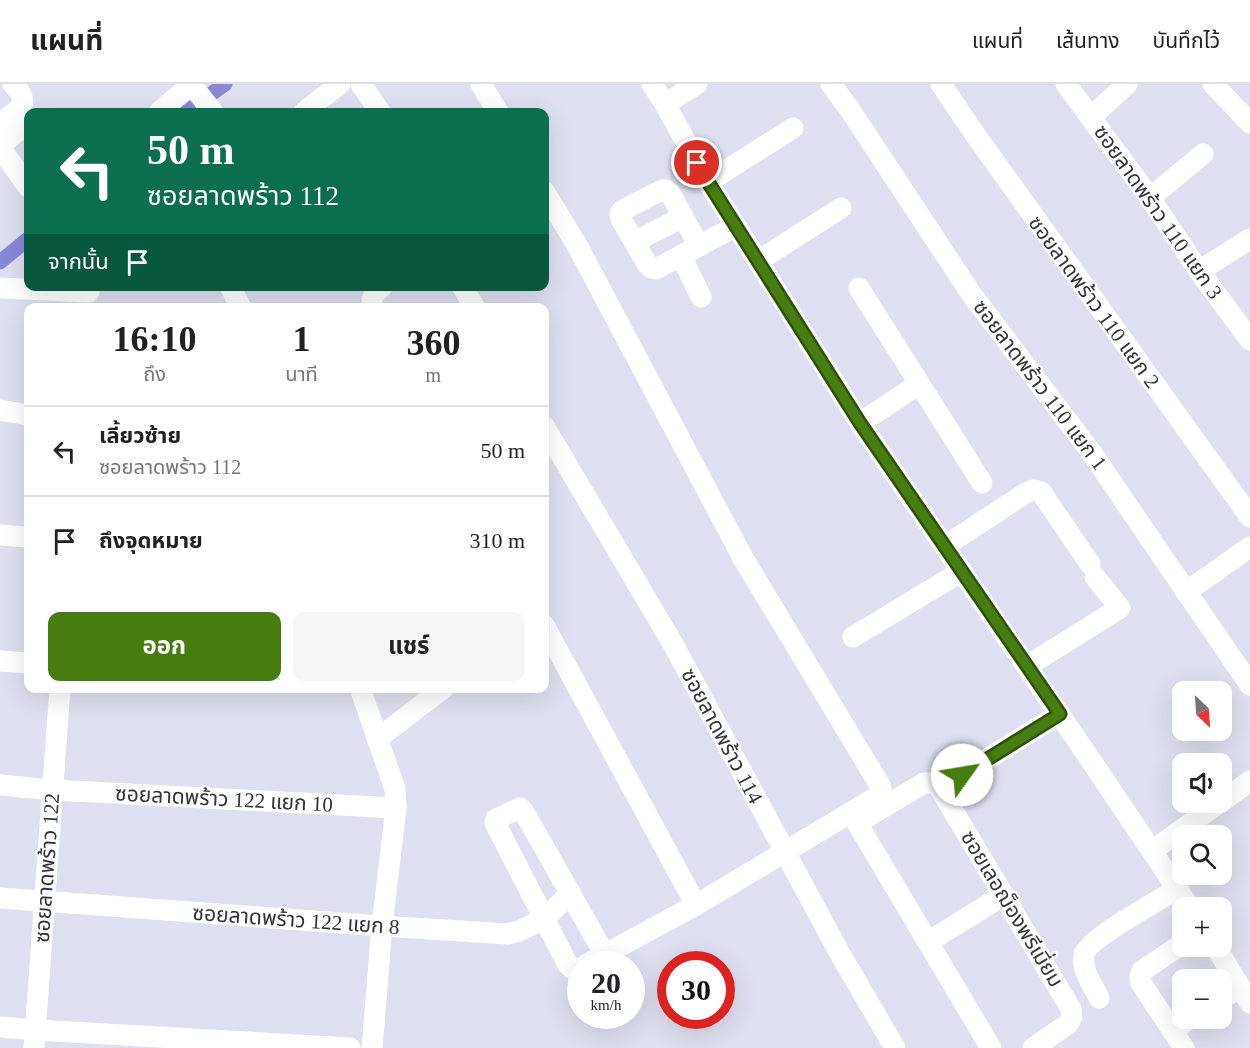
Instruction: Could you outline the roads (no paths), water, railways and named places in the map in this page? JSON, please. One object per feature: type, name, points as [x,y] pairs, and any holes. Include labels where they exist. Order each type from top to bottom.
[{"type":"street","points":[[0,123],[22,105],[23,99],[13,84]]},
{"type":"street","points":[[309,108],[340,84]]},
{"type":"street","points":[[361,84],[377,108]]},
{"type":"street","points":[[481,84],[496,108]]},
{"type":"street","points":[[652,84],[708,182],[860,423],[1182,897]]},
{"type":"street","points":[[665,104],[697,84]]},
{"type":"street","name":"ซอยลาดพร้าว 110 แยก 1","points":[[831,84],[972,295],[1091,452],[1250,685]]},
{"type":"street","name":"ซอยลาดพร้าว 110 แยก 2","points":[[941,84],[1250,517]]},
{"type":"street","name":"ซอยลาดพร้าว 110 แยก 3","points":[[1066,84],[1250,340]]},
{"type":"street","points":[[1091,117],[1127,84]]},
{"type":"street","points":[[1214,84],[1250,123]]},
{"type":"street","points":[[165,108],[194,88],[210,108]]},
{"type":"street","points":[[24,128],[2,153],[24,182]]},
{"type":"street","points":[[708,182],[793,128]]},
{"type":"street","points":[[1150,198],[1203,154]]},
{"type":"street","points":[[701,297],[690,251],[683,217],[670,193],[662,190],[620,213],[634,242],[651,268],[656,269],[690,251],[736,226]]},
{"type":"street","points":[[549,199],[578,247],[743,558],[880,787],[879,794],[854,818],[785,853],[612,951]]},
{"type":"street","points":[[758,261],[841,208]]},
{"type":"street","points":[[634,242],[683,217]]},
{"type":"street","points":[[1199,271],[1250,239]]},
{"type":"street","points":[[0,288],[24,290]]},
{"type":"street","points":[[859,288],[982,483]]},
{"type":"street","points":[[38,291],[89,295]]},
{"type":"street","points":[[860,423],[919,384]]},
{"type":"street","points":[[0,410],[24,414]]},
{"type":"street","name":"ซอยลาดพร้าว 114","points":[[549,434],[673,644],[839,952],[895,1048]]},
{"type":"street","points":[[945,546],[1024,494],[1033,490],[1041,492],[1092,571],[1120,608],[1027,666]]},
{"type":"street","points":[[0,535],[24,537]]},
{"type":"street","points":[[1186,592],[1250,547]]},
{"type":"street","points":[[853,637],[962,571]]},
{"type":"street","points":[[549,635],[696,905]]},
{"type":"street","points":[[0,661],[24,663]]},
{"type":"street","name":"ซอยลาดพร้าว 122","points":[[35,1039],[60,693]]},
{"type":"street","points":[[362,693],[395,789],[396,808],[382,927],[372,1048]]},
{"type":"street","points":[[377,739],[437,693]]},
{"type":"street","points":[[962,775],[1060,714]]},
{"type":"street","points":[[1232,794],[1250,781]]},
{"type":"street","name":"ซอยเลอฌ็องพรีเมี่ยม","points":[[854,818],[923,784],[935,784],[939,787],[1072,1012],[1068,1024],[1033,1048]]},
{"type":"street","name":"ซอยลาดพร้าว 122 แยก 10","points":[[0,785],[53,790],[396,808]]},
{"type":"street","points":[[567,963],[495,823],[496,819],[520,808],[523,810],[571,893],[593,951]]},
{"type":"street","points":[[1152,851],[1205,813]]},
{"type":"street","points":[[854,818],[991,1048]]},
{"type":"street","points":[[1099,998],[1085,971],[1084,954],[1090,945],[1177,889]]},
{"type":"street","name":"ซอยลาดพร้าว 122 แยก 8","points":[[0,898],[382,927],[508,934],[544,919],[571,893]]},
{"type":"street","points":[[928,942],[1004,895]]},
{"type":"street","points":[[1172,951],[1142,971],[1140,977],[1141,983],[1184,1048]]},
{"type":"street","points":[[1222,957],[1245,995]]},
{"type":"street","points":[[0,1027],[35,1039],[350,1048]]},
{"type":"waterway","points":[[192,108],[225,84]]},
{"type":"waterway","points":[[0,262],[24,242]]}]
